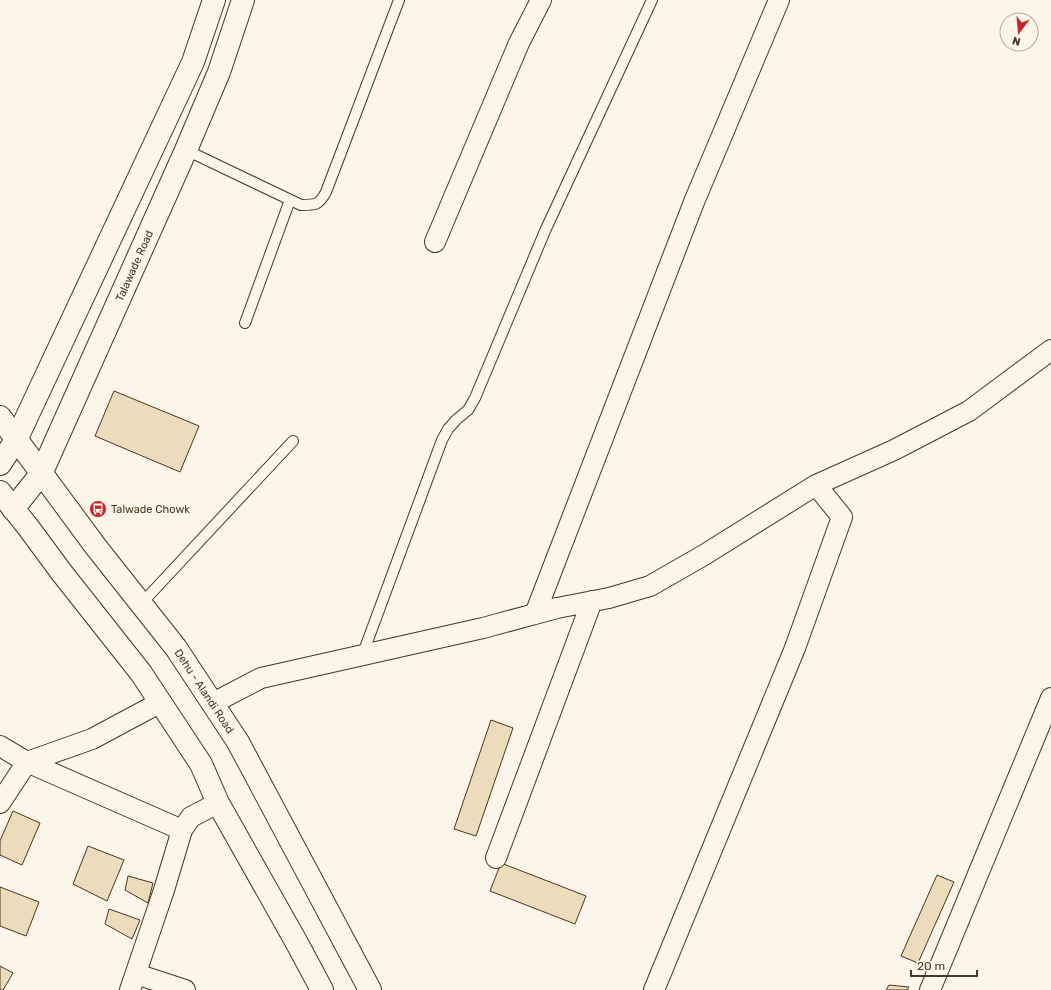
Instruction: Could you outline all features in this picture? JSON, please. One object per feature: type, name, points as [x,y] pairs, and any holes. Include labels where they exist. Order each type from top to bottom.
[{"type":"main road","points":[[0,464],[16,440],[193,62],[214,0]]},
{"type":"main road","name":"Talawade Road","points":[[4,505],[41,474],[186,150],[219,72],[243,0]]},
{"type":"main road","name":"Dehu - Alandi Road","points":[[0,417],[96,547],[176,648],[213,703],[238,742],[370,990]]},
{"type":"main road","points":[[4,505],[62,573],[141,673],[161,702],[201,764],[218,803],[298,944],[322,990]]},
{"type":"street","points":[[435,242],[519,43],[542,0]]},
{"type":"street","points":[[535,614],[694,202],[779,0]]},
{"type":"street","points":[[213,703],[261,678],[483,628],[557,608],[609,598],[650,586],[704,555],[816,485],[894,450],[968,411],[1051,350]]},
{"type":"street","points":[[654,990],[794,648],[842,517],[816,485]]},
{"type":"street","points":[[496,858],[592,601]]},
{"type":"street","points":[[930,990],[1051,698]]},
{"type":"street","points":[[0,803],[27,762],[92,739],[161,702]]},
{"type":"street","points":[[0,746],[27,762],[182,830]]},
{"type":"street","points":[[185,990],[133,982],[164,890],[182,830],[191,817],[218,803]]},
{"type":"lane","points":[[186,150],[300,205],[311,205],[321,202],[399,0]]},
{"type":"lane","points":[[362,656],[442,440],[448,429],[468,410],[474,398],[545,230],[652,0]]},
{"type":"lane","points":[[245,323],[290,200]]},
{"type":"lane","points":[[141,604],[293,441]]},
{"type":"building","points":[[114,391],[199,426],[180,472],[95,436]]},
{"type":"building","points":[[491,720],[513,728],[476,836],[454,829]]},
{"type":"building","points":[[13,811],[40,823],[22,865],[0,855],[0,841]]},
{"type":"building","points":[[88,846],[124,860],[107,901],[73,884]]},
{"type":"building","points":[[501,863],[586,896],[575,924],[490,891]]},
{"type":"building","points":[[937,875],[954,882],[918,963],[901,956]]},
{"type":"building","points":[[128,876],[153,883],[148,903],[125,890]]},
{"type":"building","points":[[0,887],[39,902],[26,936],[0,926]]},
{"type":"building","points":[[109,909],[140,920],[132,939],[105,924]]},
{"type":"building","points":[[0,966],[13,973],[3,990],[0,990]]},
{"type":"building","points":[[889,985],[909,987],[907,990],[886,990]]},
{"type":"place","name":"Talwade Chowk","points":[[98,509]]}]
